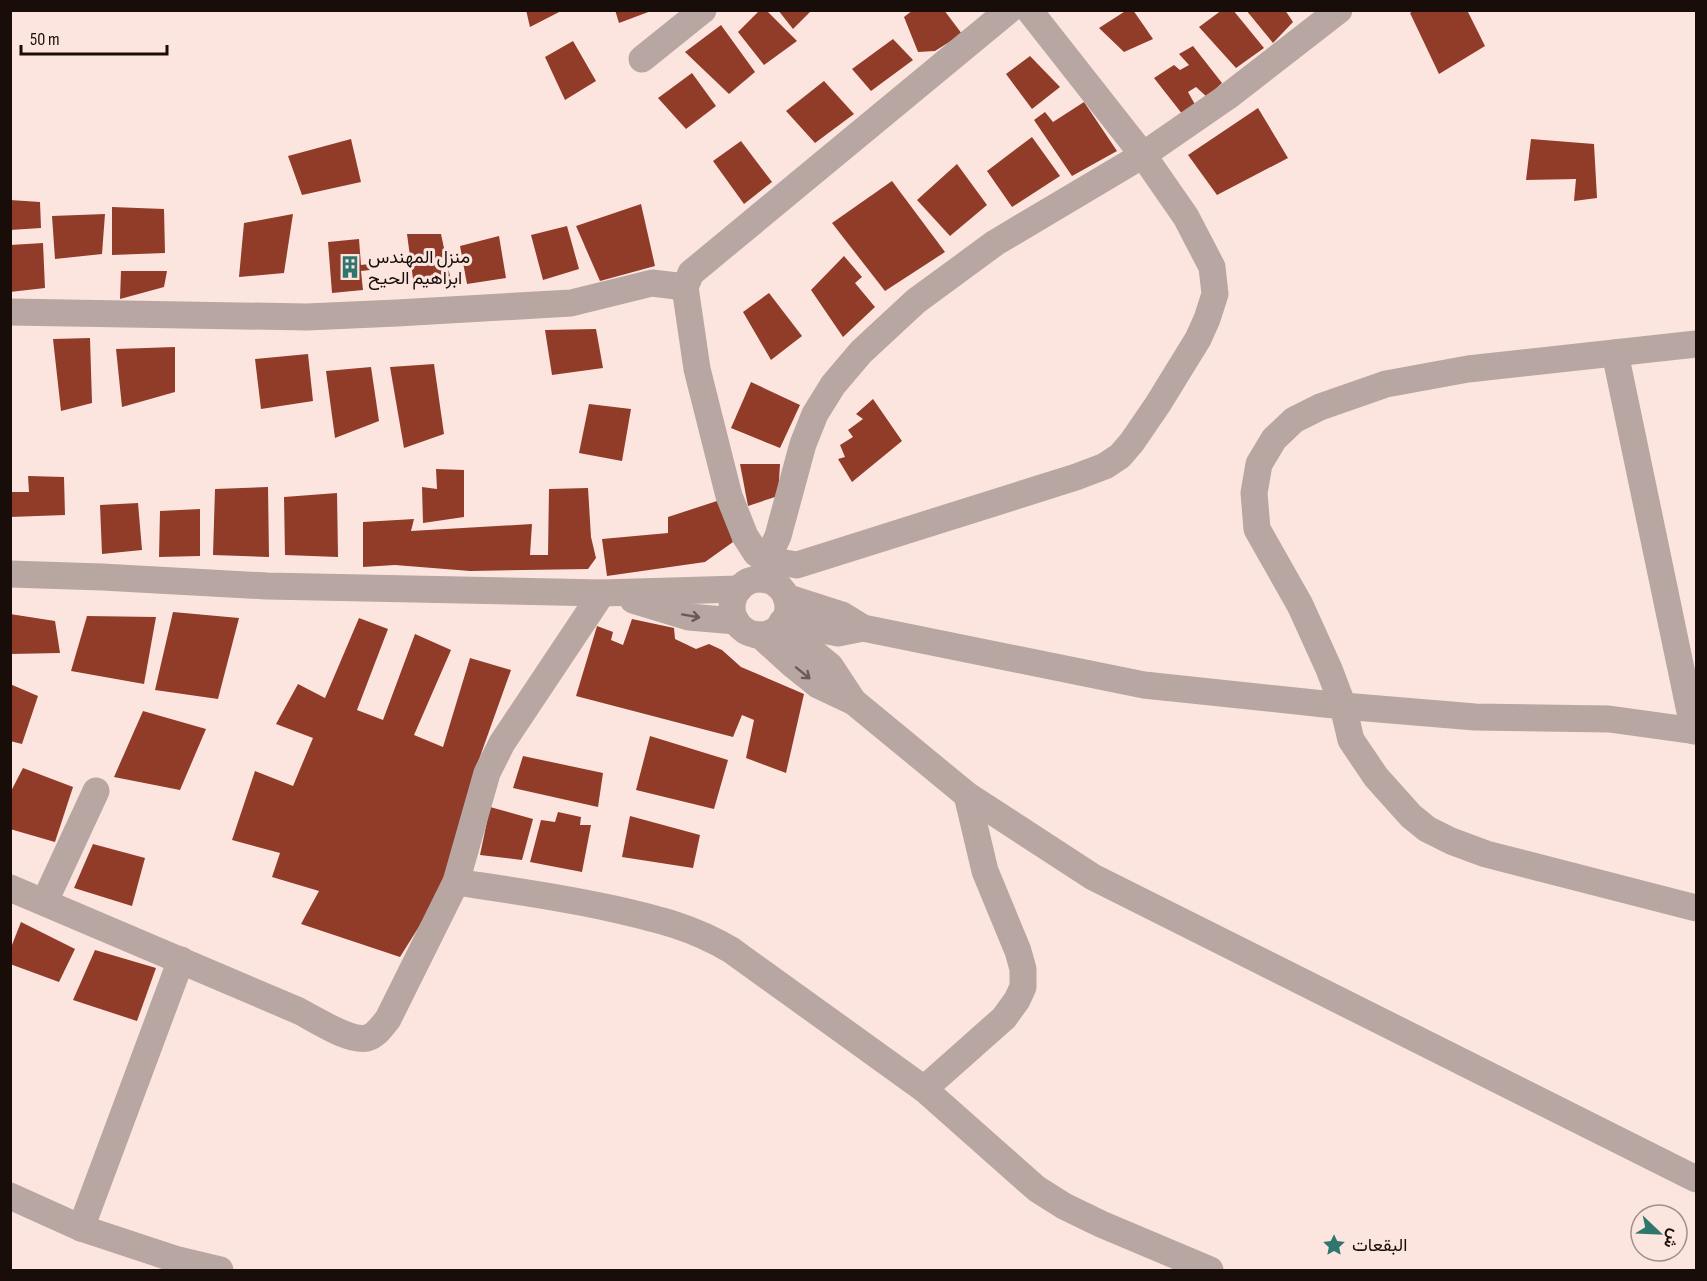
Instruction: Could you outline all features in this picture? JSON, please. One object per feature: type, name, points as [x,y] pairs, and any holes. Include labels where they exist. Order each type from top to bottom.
[{"type":"street","points":[[642,59],[703,10]]},
{"type":"street","points":[[756,576],[756,553],[745,536],[729,496],[697,369],[685,287],[691,273],[1009,10]]},
{"type":"street","points":[[10,574],[267,586],[609,593],[756,576],[1105,466],[1120,456],[1132,442],[1198,339],[1215,294],[1212,267],[1186,217],[1143,155],[1029,10]]},
{"type":"street","points":[[1339,10],[1227,97],[1143,155],[995,243],[916,301],[861,352],[832,385],[815,414],[803,444],[778,536],[756,576],[734,596],[732,604],[736,621],[741,628],[749,633],[777,620],[842,615],[863,628],[1144,685],[1475,717],[1609,719],[1696,730],[1615,353]]},
{"type":"street","points":[[10,312],[307,317],[571,303],[652,283],[685,287]]},
{"type":"street","points":[[1696,344],[1468,369],[1386,384],[1320,407],[1294,420],[1274,439],[1259,464],[1254,493],[1257,529],[1300,605],[1343,705],[1351,740],[1376,777],[1411,816],[1427,829],[1486,854],[1696,908]]},
{"type":"street","points":[[756,576],[778,586],[777,620]]},
{"type":"street","points":[[609,593],[689,616],[736,621]]},
{"type":"street","points":[[10,888],[299,1011],[342,1033],[357,1038],[368,1038],[377,1033],[388,1019],[456,882],[487,773],[502,743],[609,593]]},
{"type":"street","points":[[777,620],[830,666],[854,702],[967,795],[1093,877],[1696,1179]]},
{"type":"street","points":[[45,902],[96,791]]},
{"type":"street","points":[[924,1089],[1004,1018],[1023,987],[1023,969],[1018,951],[985,871],[967,795]]},
{"type":"street","points":[[456,882],[578,901],[682,926],[711,938],[924,1089],[1037,1189],[1064,1206],[1101,1224],[1210,1270]]},
{"type":"street","points":[[81,1228],[181,960]]},
{"type":"street","points":[[10,1196],[81,1228],[178,1260],[220,1270]]},
{"type":"building","points":[[526,10],[563,10],[530,27]]},
{"type":"building","points":[[615,10],[651,10],[651,11],[619,23]]},
{"type":"building","points":[[760,10],[766,10],[797,41],[764,65],[738,32]]},
{"type":"building","points":[[778,10],[812,10],[793,29]]},
{"type":"building","points":[[913,10],[944,10],[962,34],[935,51],[918,52],[904,17]]},
{"type":"building","points":[[1127,10],[1133,10],[1153,39],[1124,52],[1099,28]]},
{"type":"building","points":[[1222,10],[1233,10],[1264,48],[1236,68],[1199,27]]},
{"type":"building","points":[[1246,10],[1285,10],[1293,22],[1273,43]]},
{"type":"building","points":[[1415,10],[1467,10],[1485,46],[1439,74],[1410,13]]},
{"type":"building","points":[[721,25],[755,72],[729,94],[685,52]]},
{"type":"building","points":[[893,39],[913,60],[871,91],[852,69]]},
{"type":"building","points":[[573,41],[596,81],[565,100],[545,57]]},
{"type":"building","points":[[1193,46],[1222,83],[1207,97],[1196,87],[1188,92],[1197,108],[1183,115],[1154,78],[1174,65],[1180,70],[1189,65],[1179,54]]},
{"type":"building","points":[[1030,56],[1060,87],[1032,109],[1006,74]]},
{"type":"building","points":[[692,73],[716,106],[686,129],[658,98]]},
{"type":"building","points":[[824,81],[854,114],[815,143],[786,111]]},
{"type":"building","points":[[1084,102],[1117,151],[1072,176],[1034,120],[1045,112],[1053,122]]},
{"type":"building","points":[[1258,108],[1288,158],[1217,195],[1188,155]]},
{"type":"building","points":[[1032,137],[1060,176],[1012,207],[987,171]]},
{"type":"building","points":[[351,139],[361,182],[302,195],[288,156]]},
{"type":"building","points":[[1531,139],[1594,144],[1597,198],[1574,201],[1576,179],[1526,180]]},
{"type":"building","points":[[741,141],[772,182],[744,204],[713,161]]},
{"type":"building","points":[[957,164],[987,205],[950,236],[917,200]]},
{"type":"building","points":[[892,181],[945,252],[885,291],[832,223]]},
{"type":"building","points":[[10,200],[40,202],[41,228],[10,230]]},
{"type":"building","points":[[641,204],[655,266],[600,281],[576,226]]},
{"type":"building","points":[[112,207],[164,209],[165,253],[112,255]]},
{"type":"building","points":[[105,214],[102,254],[55,259],[52,216]]},
{"type":"building","points":[[293,214],[284,273],[239,277],[244,223]]},
{"type":"building","points":[[567,226],[579,269],[543,280],[531,235]]},
{"type":"building","points":[[407,234],[441,234],[451,281],[414,286]]},
{"type":"building","points":[[499,236],[506,278],[467,284],[460,246]]},
{"type":"building","name":"منزل المهندس ابراهيم الحيح","points":[[359,239],[361,265],[369,264],[370,270],[361,271],[363,290],[332,293],[328,242]]},
{"type":"building","points":[[43,243],[45,288],[10,292],[10,245]]},
{"type":"building","points":[[844,256],[862,277],[855,283],[875,307],[843,337],[811,290]]},
{"type":"building","points":[[121,271],[167,271],[164,287],[120,299]]},
{"type":"building","points":[[769,293],[802,336],[771,360],[743,312]]},
{"type":"building","points":[[596,329],[603,368],[552,375],[545,330]]},
{"type":"building","points":[[90,338],[92,403],[61,411],[53,339]]},
{"type":"building","points":[[175,347],[175,392],[122,407],[116,349]]},
{"type":"building","points":[[308,354],[313,401],[261,409],[255,359]]},
{"type":"building","points":[[434,364],[444,434],[404,448],[390,367]]},
{"type":"building","points":[[371,367],[379,421],[335,438],[326,371]]},
{"type":"building","points":[[751,382],[800,405],[780,448],[731,428]]},
{"type":"building","points":[[873,399],[902,441],[852,482],[838,459],[845,457],[840,445],[853,437],[848,430],[863,419],[856,414]]},
{"type":"building","points":[[589,404],[631,409],[622,461],[579,453]]},
{"type":"building","points":[[740,464],[780,464],[778,496],[748,506]]},
{"type":"building","points":[[436,469],[464,470],[464,517],[423,523],[422,487],[437,489]]},
{"type":"building","points":[[28,476],[64,477],[65,515],[10,517],[10,492],[29,492]]},
{"type":"building","points":[[268,487],[269,557],[213,555],[215,489]]},
{"type":"building","points":[[588,488],[591,537],[596,558],[588,569],[470,571],[395,565],[363,567],[363,522],[414,519],[411,531],[532,524],[530,555],[548,555],[549,489]]},
{"type":"building","points":[[337,493],[338,557],[285,555],[284,497]]},
{"type":"building","points":[[720,500],[733,542],[705,562],[607,576],[602,539],[668,533],[668,517]]},
{"type":"building","points":[[138,503],[142,550],[102,554],[100,505]]},
{"type":"building","points":[[200,509],[200,556],[159,557],[160,511]]},
{"type":"building","points":[[173,612],[239,618],[218,699],[155,690]]},
{"type":"building","points":[[10,614],[55,621],[60,653],[10,654]]},
{"type":"building","points":[[87,616],[156,617],[144,684],[71,671]]},
{"type":"building","points":[[359,618],[388,629],[357,710],[383,720],[415,634],[451,650],[414,735],[443,747],[470,658],[511,670],[477,765],[458,847],[425,917],[400,957],[301,924],[319,891],[272,877],[280,853],[232,840],[255,771],[293,786],[313,738],[276,724],[298,684],[325,698]]},
{"type":"building","points":[[632,619],[674,628],[675,639],[696,649],[709,644],[722,650],[741,667],[804,694],[786,773],[746,758],[754,720],[742,715],[733,737],[576,696],[597,626],[613,632],[611,640],[623,645]]},
{"type":"building","points":[[10,684],[38,696],[22,744],[10,741]]},
{"type":"building","points":[[143,711],[206,729],[180,790],[114,777]]},
{"type":"building","points":[[650,736],[728,760],[714,809],[636,790]]},
{"type":"building","points":[[523,756],[603,773],[598,807],[513,788]]},
{"type":"building","points":[[23,768],[73,787],[55,842],[10,829],[10,793]]},
{"type":"building","points":[[490,807],[533,819],[522,860],[480,855]]},
{"type":"building","points":[[558,812],[581,817],[580,825],[591,825],[582,872],[530,862],[541,820],[555,822]]},
{"type":"building","points":[[630,816],[700,835],[693,868],[622,857]]},
{"type":"building","points":[[93,844],[145,858],[132,906],[74,888]]},
{"type":"building","points":[[21,922],[75,949],[59,982],[10,964],[10,950]]},
{"type":"building","points":[[95,950],[156,968],[137,1021],[73,1000]]},
{"type":"place","name":"منزل المهندس ابراهيم الحيح","points":[[350,267]]},
{"type":"place","name":"البقعات","points":[[1334,1245]]}]
